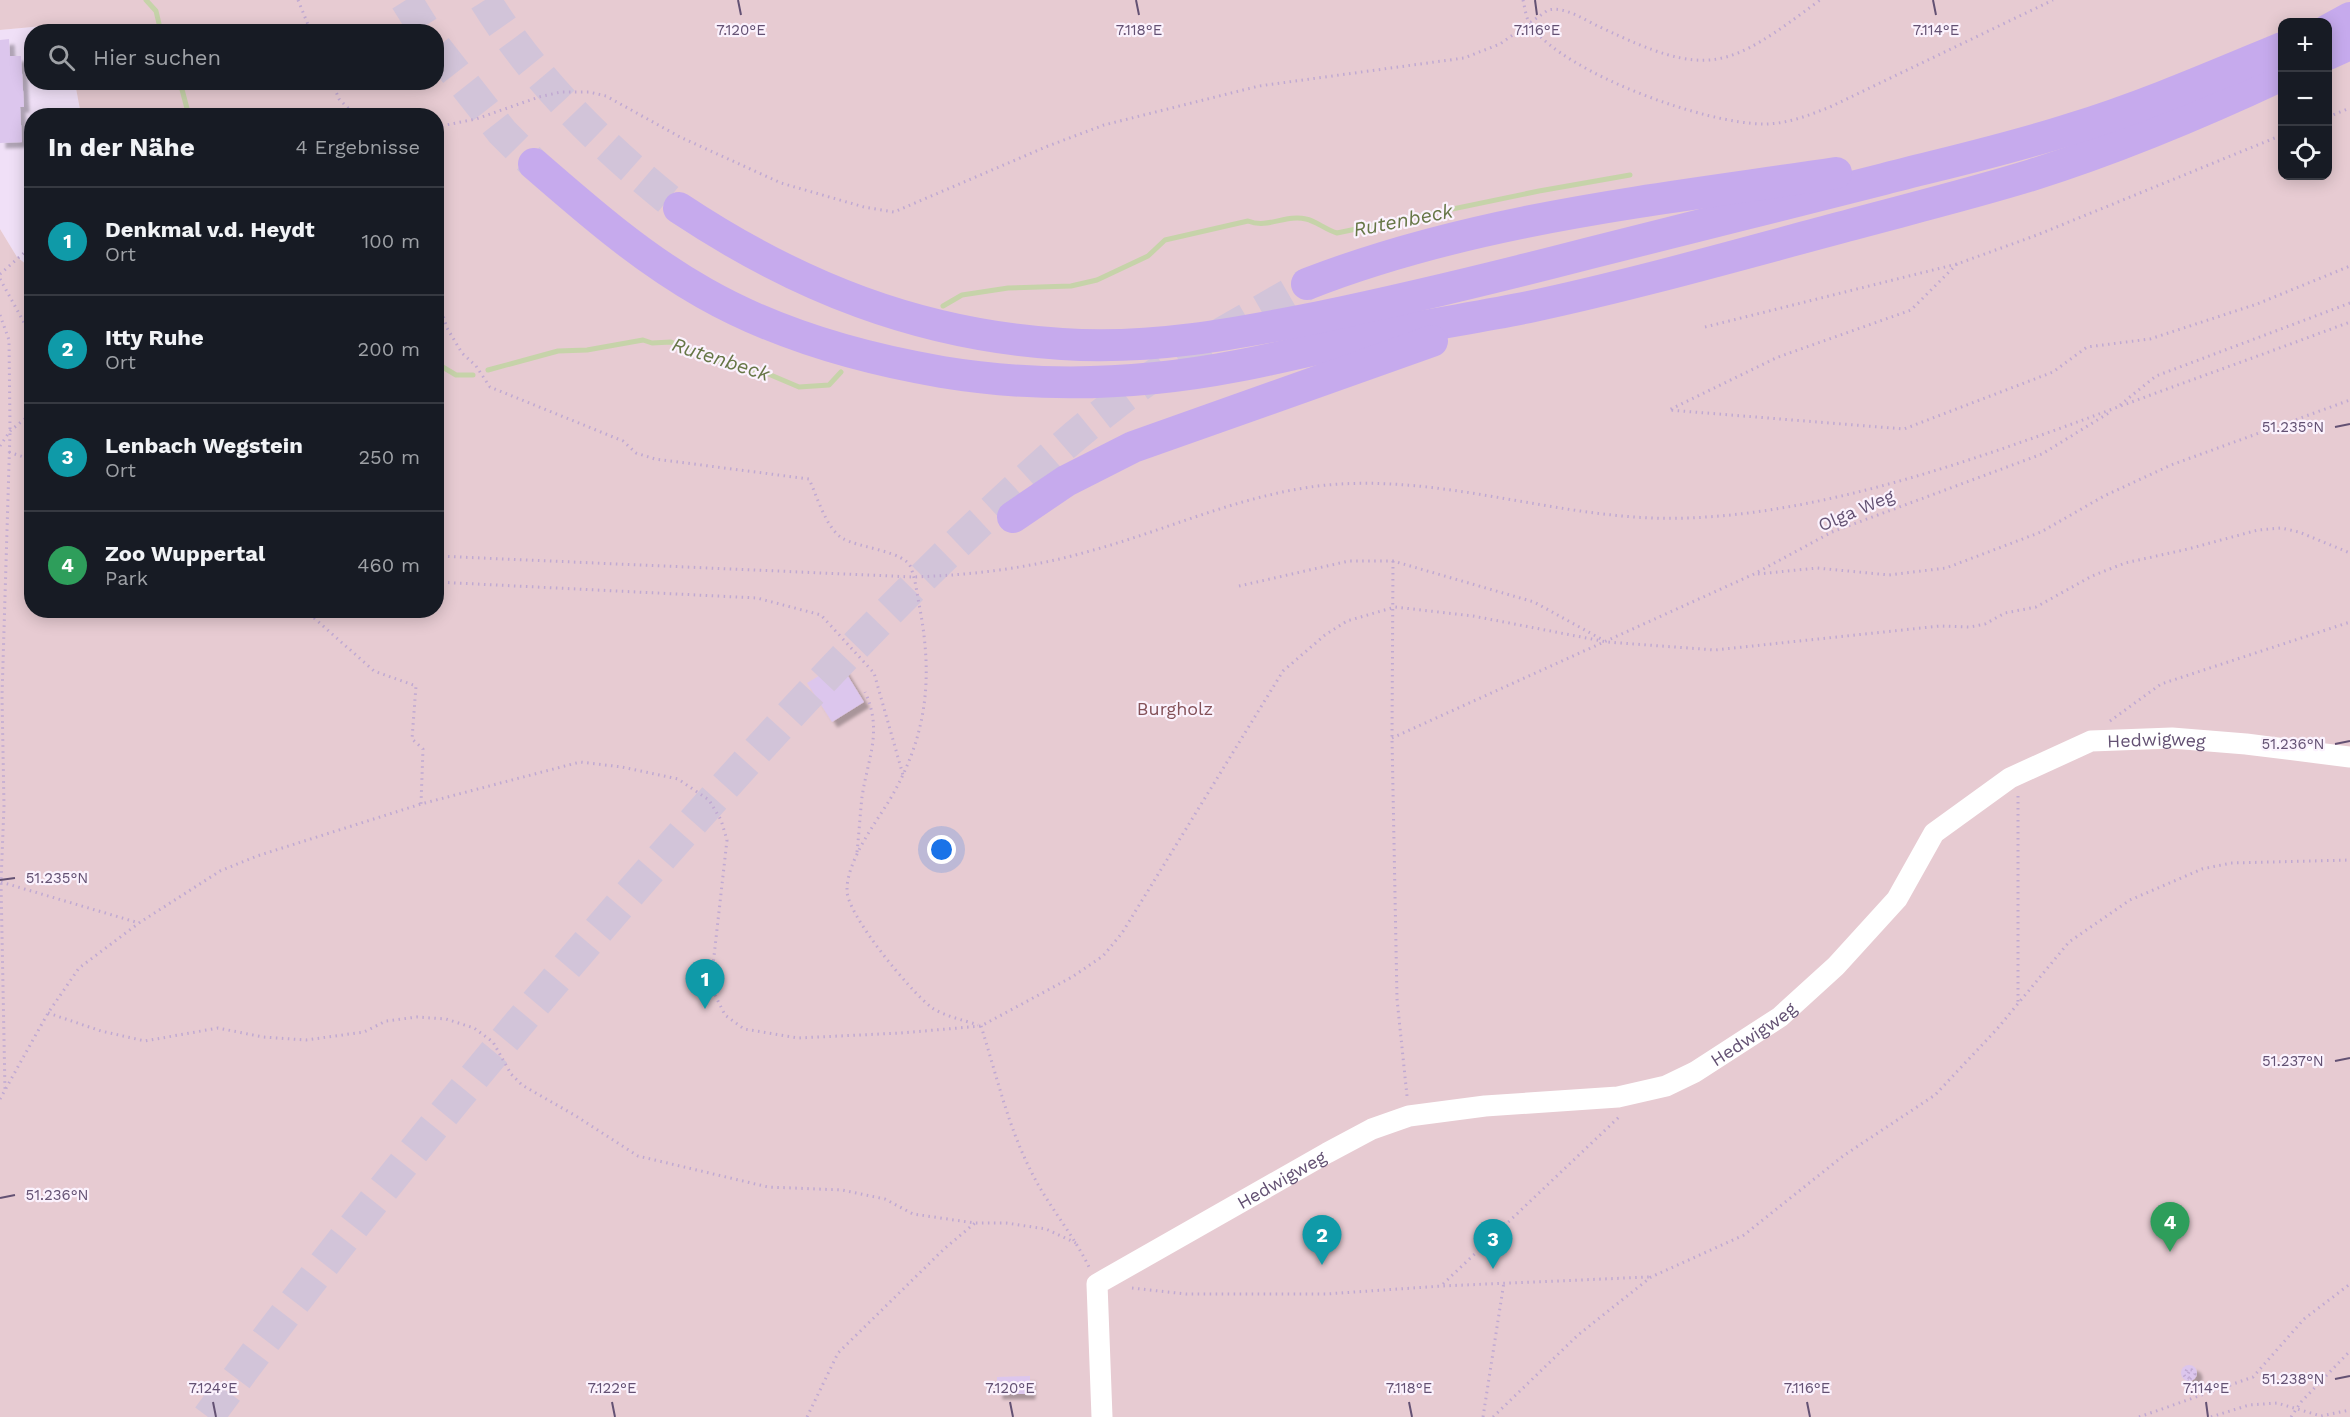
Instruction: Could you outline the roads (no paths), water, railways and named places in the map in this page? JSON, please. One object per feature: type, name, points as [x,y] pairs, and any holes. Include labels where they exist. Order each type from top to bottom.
[{"type":"highway","points":[[2332,28],[2350,18]]},
{"type":"highway","points":[[2332,52],[2350,44]]},
{"type":"highway","points":[[680,208],[771,264],[811,283],[900,316],[942,328],[1024,341],[1066,345],[1136,345],[1232,335],[1377,305],[2024,144],[2154,100],[2278,50]]},
{"type":"highway","points":[[534,164],[598,220],[658,264],[705,294],[750,316],[847,350],[889,361],[974,377],[1066,383],[1160,378],[1238,366],[1382,334],[1529,307],[1770,246],[2033,174],[2197,114],[2278,77]]},
{"type":"highway","points":[[1307,284],[1358,264],[1425,244],[1577,212],[2024,144]]},
{"type":"highway","points":[[1013,517],[1066,481],[1133,447],[1529,307]]},
{"type":"street","name":"Hedwigweg","points":[[1102,1417],[1097,1284],[1327,1153],[1372,1130],[1409,1116],[1485,1106],[1587,1101],[1666,1086],[1695,1072],[1780,1017],[1836,966],[1897,899],[1934,833],[2018,775],[2091,741],[2172,738],[2246,744],[2350,757]]},
{"type":"waterway","name":"Rutenbeck","points":[[146,0],[156,11],[159,24]]},
{"type":"waterway","name":"Rutenbeck","points":[[182,90],[187,108]]},
{"type":"waterway","name":"Rutenbeck","points":[[943,306],[962,295],[1008,288],[1071,286],[1097,280],[1148,256],[1165,240],[1248,221],[1270,223],[1299,218],[1310,220],[1337,233],[1539,191],[1630,175]]},
{"type":"waterway","name":"Rutenbeck","points":[[488,370],[558,351],[587,350],[643,340],[652,343],[671,342],[725,364],[735,364],[757,373],[766,373],[799,387],[829,385],[841,372]]},
{"type":"waterway","name":"Rutenbeck","points":[[444,368],[456,375],[473,375]]},
{"type":"tunnel","points":[[406,0],[421,24]]},
{"type":"tunnel","points":[[485,0],[526,59],[573,112],[624,162],[679,208]]},
{"type":"tunnel","points":[[444,58],[502,132],[534,164]]},
{"type":"tunnel","points":[[208,1417],[389,1182],[514,1029],[708,805],[874,626],[979,523],[1094,421],[1182,357],[1307,284]]},
{"type":"place","name":"Denkmal v.d. Heydt","points":[[705,1009]]},
{"type":"place","name":"Zoo Wuppertal","points":[[2170,1252]]},
{"type":"place","name":"Itty Ruhe","points":[[1322,1265]]},
{"type":"place","name":"Lenbach Wegstein","points":[[1493,1269]]},
{"type":"park label","name":"Burgholz","points":[[1175,708]]}]
